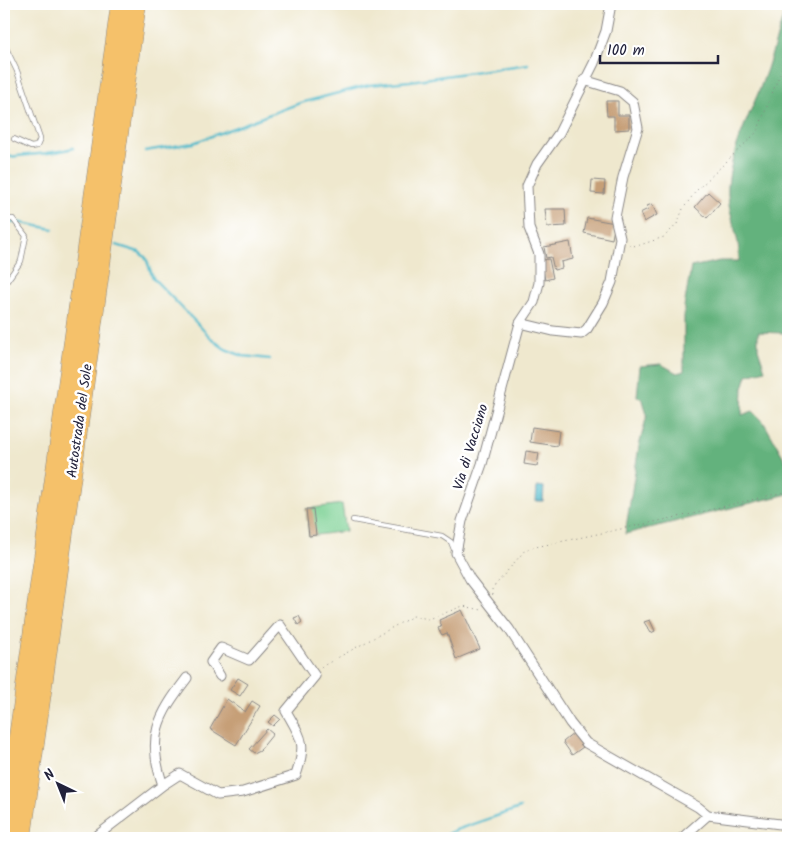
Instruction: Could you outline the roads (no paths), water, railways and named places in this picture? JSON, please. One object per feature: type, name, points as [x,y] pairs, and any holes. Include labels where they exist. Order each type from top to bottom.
[{"type":"highway","name":"Autostrada del Sole","points":[[4,837],[120,4]]},
{"type":"highway","name":"Autostrada del Sole","points":[[22,838],[137,4]]},
{"type":"street","name":"Via di Vacciano","points":[[456,553],[462,521],[482,464],[520,323],[534,302],[539,283],[538,254],[529,228],[527,186],[537,164],[559,133],[594,63],[606,31],[611,4]]},
{"type":"street","points":[[520,323],[553,331],[580,334],[587,329],[603,303],[612,282],[620,238],[616,217],[617,209],[623,177],[638,128],[633,102],[620,91],[584,80]]},
{"type":"street","points":[[456,553],[470,579],[522,647],[570,723],[586,743],[698,807],[708,816],[788,825]]},
{"type":"street","points":[[94,838],[180,774],[218,795],[243,792],[296,775],[302,758],[302,738],[286,711],[314,676],[280,625],[249,660],[221,648],[211,662],[220,676]]},
{"type":"street","points":[[163,785],[155,763],[156,731],[164,707],[187,678]]},
{"type":"street","points":[[682,838],[708,816]]},
{"type":"lane","points":[[4,44],[17,71],[40,139],[37,146],[31,148],[14,139]]},
{"type":"lane","points":[[4,219],[13,219],[26,236],[21,261],[4,285]]},
{"type":"lane","points":[[353,520],[442,536],[451,542],[456,553]]},
{"type":"water","points":[[537,486],[544,487],[543,501],[536,501]]},
{"type":"waterway","points":[[145,151],[193,143],[300,103],[369,85],[528,64]]},
{"type":"waterway","points":[[4,158],[56,152],[73,148]]},
{"type":"waterway","points":[[4,222],[22,223],[53,229]]},
{"type":"waterway","points":[[116,245],[139,252],[146,258],[153,278],[213,340],[225,349],[243,356],[270,359]]},
{"type":"waterway","points":[[442,838],[453,831],[520,808]]}]
